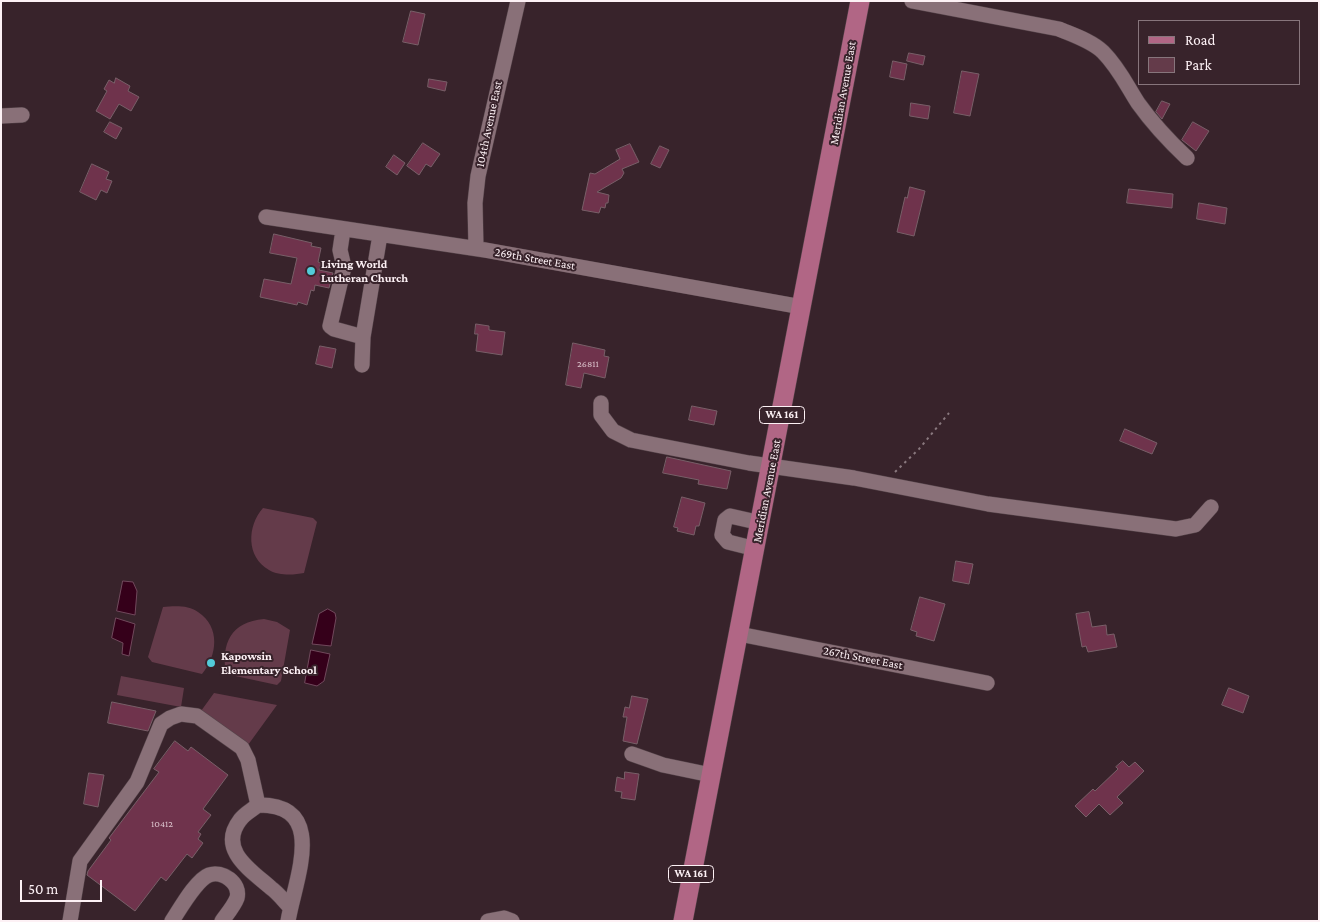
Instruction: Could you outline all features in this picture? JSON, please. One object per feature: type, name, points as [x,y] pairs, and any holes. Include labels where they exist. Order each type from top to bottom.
[{"type":"main road","name":"Meridian Avenue East","points":[[683,921],[860,1]]},
{"type":"street","name":"104th Avenue East","points":[[476,248],[475,203],[478,176],[518,1]]},
{"type":"street","points":[[912,1],[1059,29],[1080,38],[1102,51],[1124,76],[1138,102],[1163,136],[1187,158]]},
{"type":"street","points":[[1,116],[22,116]]},
{"type":"street","name":"269th Street East","points":[[266,217],[343,230],[476,248],[802,307]]},
{"type":"street","points":[[343,230],[340,250],[344,267],[330,322],[334,330],[363,337]]},
{"type":"street","points":[[362,365],[363,337],[380,235]]},
{"type":"street","points":[[601,403],[601,416],[613,430],[631,440],[772,466],[884,483],[988,504],[1176,529],[1195,525],[1211,507]]},
{"type":"street","points":[[756,549],[724,540],[722,535],[725,520],[730,516],[761,523]]},
{"type":"street","name":"267th Street East","points":[[739,634],[987,683]]},
{"type":"street","points":[[70,921],[80,861],[137,782],[161,724],[170,718],[181,714],[197,716],[242,748],[248,760],[258,805]]},
{"type":"street","points":[[632,754],[663,765],[711,775]]},
{"type":"street","points":[[258,805],[271,805],[286,810],[299,822],[303,842],[289,914],[272,888],[240,862],[234,845],[234,830],[240,818],[258,805]]},
{"type":"street","points":[[172,921],[200,881],[208,875],[218,874],[228,877],[235,885],[238,895],[222,921]]},
{"type":"street","points":[[488,921],[504,918],[512,921]]},
{"type":"path","points":[[884,483],[919,449],[949,413]]},
{"type":"green space","points":[[263,508],[313,518],[317,522],[304,573],[286,574],[273,572],[261,564],[256,557],[251,541],[252,532],[254,523]]},
{"type":"green space","points":[[177,606],[190,608],[198,612],[210,625],[213,633],[213,650],[211,659],[202,674],[152,662],[148,657],[163,607]]},
{"type":"green space","points":[[264,619],[277,622],[290,630],[281,681],[277,685],[226,674],[225,653],[231,636],[243,624]]},
{"type":"green space","points":[[121,676],[184,688],[181,707],[117,695]]},
{"type":"green space","points":[[214,693],[277,705],[248,745],[201,711]]},
{"type":"shaded area","points":[[123,581],[133,582],[137,591],[135,615],[117,611]]},
{"type":"shaded area","points":[[328,609],[335,613],[336,618],[331,646],[312,644],[319,614]]},
{"type":"shaded area","points":[[116,618],[135,624],[129,656],[122,654],[123,643],[112,638]]},
{"type":"shaded area","points":[[311,650],[330,654],[324,681],[317,686],[305,683]]},
{"type":"building","points":[[411,11],[425,14],[418,45],[403,42]]},
{"type":"building","points":[[909,53],[925,56],[923,65],[907,61]]},
{"type":"building","points":[[893,61],[907,64],[904,80],[890,77]]},
{"type":"building","points":[[962,71],[979,74],[970,116],[954,113]]},
{"type":"building","points":[[116,78],[130,86],[128,91],[139,97],[131,111],[119,104],[110,119],[96,111],[107,91],[104,89],[109,80],[114,83]]},
{"type":"building","points":[[429,79],[447,82],[445,91],[428,87]]},
{"type":"building","points":[[1162,101],[1170,104],[1162,119],[1156,112]]},
{"type":"building","points":[[911,103],[930,106],[928,119],[910,116]]},
{"type":"building","points":[[110,122],[122,128],[116,139],[104,132]]},
{"type":"building","points":[[1193,122],[1209,131],[1196,151],[1182,140]]},
{"type":"building","points":[[423,143],[440,154],[431,167],[426,164],[419,175],[407,166]]},
{"type":"building","points":[[630,144],[639,162],[622,169],[624,173],[621,178],[597,192],[609,195],[605,208],[601,207],[599,213],[582,210],[590,173],[595,174],[620,159],[616,150]]},
{"type":"building","points":[[660,146],[669,150],[660,168],[651,164]]},
{"type":"building","points":[[394,155],[405,163],[397,175],[386,167]]},
{"type":"building","points":[[92,164],[109,172],[106,179],[112,181],[107,193],[101,190],[96,200],[80,192]]},
{"type":"building","points":[[910,187],[925,191],[914,236],[897,232],[905,197],[907,198]]},
{"type":"building","points":[[1129,189],[1173,194],[1172,208],[1127,203]]},
{"type":"building","points":[[1199,203],[1227,208],[1225,224],[1197,219]]},
{"type":"building","name":"Living World Lutheran Church","points":[[274,234],[312,243],[311,246],[321,248],[318,262],[321,263],[319,270],[333,273],[329,288],[315,285],[314,291],[311,290],[307,305],[298,302],[297,305],[260,297],[264,279],[291,284],[297,258],[270,253]]},
{"type":"building","points":[[476,324],[489,326],[489,330],[505,332],[502,355],[476,351],[478,334],[475,334]]},
{"type":"building","points":[[573,343],[605,350],[604,356],[609,357],[605,378],[584,373],[581,388],[566,385]]},
{"type":"building","points":[[320,346],[336,349],[332,368],[316,364]]},
{"type":"building","points":[[692,406],[717,411],[714,425],[689,420]]},
{"type":"building","points":[[1125,429],[1157,443],[1152,454],[1120,441]]},
{"type":"building","points":[[667,457],[731,471],[727,489],[698,484],[699,480],[663,473]]},
{"type":"building","points":[[682,497],[705,503],[699,526],[696,526],[694,535],[677,531],[678,528],[674,527]]},
{"type":"building","points":[[956,561],[973,564],[969,584],[953,581]]},
{"type":"building","points":[[920,597],[945,604],[934,641],[916,636],[917,632],[911,630]]},
{"type":"building","points":[[1089,612],[1092,627],[1106,625],[1107,635],[1114,634],[1117,647],[1088,652],[1086,646],[1082,647],[1076,614]]},
{"type":"building","points":[[1229,688],[1249,696],[1243,713],[1222,705]]},
{"type":"building","points":[[632,696],[648,699],[637,744],[623,741],[627,717],[623,717],[625,707],[629,708]]},
{"type":"building","points":[[112,702],[156,711],[148,731],[108,723]]},
{"type":"building","points":[[175,741],[188,751],[191,747],[228,775],[203,809],[211,815],[198,832],[201,834],[198,839],[203,843],[192,858],[187,854],[166,881],[161,877],[135,911],[87,875],[111,840],[109,838],[159,772],[154,769]]},
{"type":"building","points":[[1123,761],[1129,767],[1135,762],[1144,771],[1117,797],[1123,803],[1110,815],[1099,804],[1086,817],[1075,806],[1093,789],[1095,791],[1118,769],[1116,767]]},
{"type":"building","points":[[625,772],[639,774],[635,800],[621,798],[622,792],[615,791],[617,777],[624,779]]},
{"type":"building","points":[[89,773],[104,775],[98,807],[84,804]]},
{"type":"place","name":"Living World Lutheran Church","points":[[311,271]]},
{"type":"place","name":"Kapowsin Elementary School","points":[[211,663]]}]
